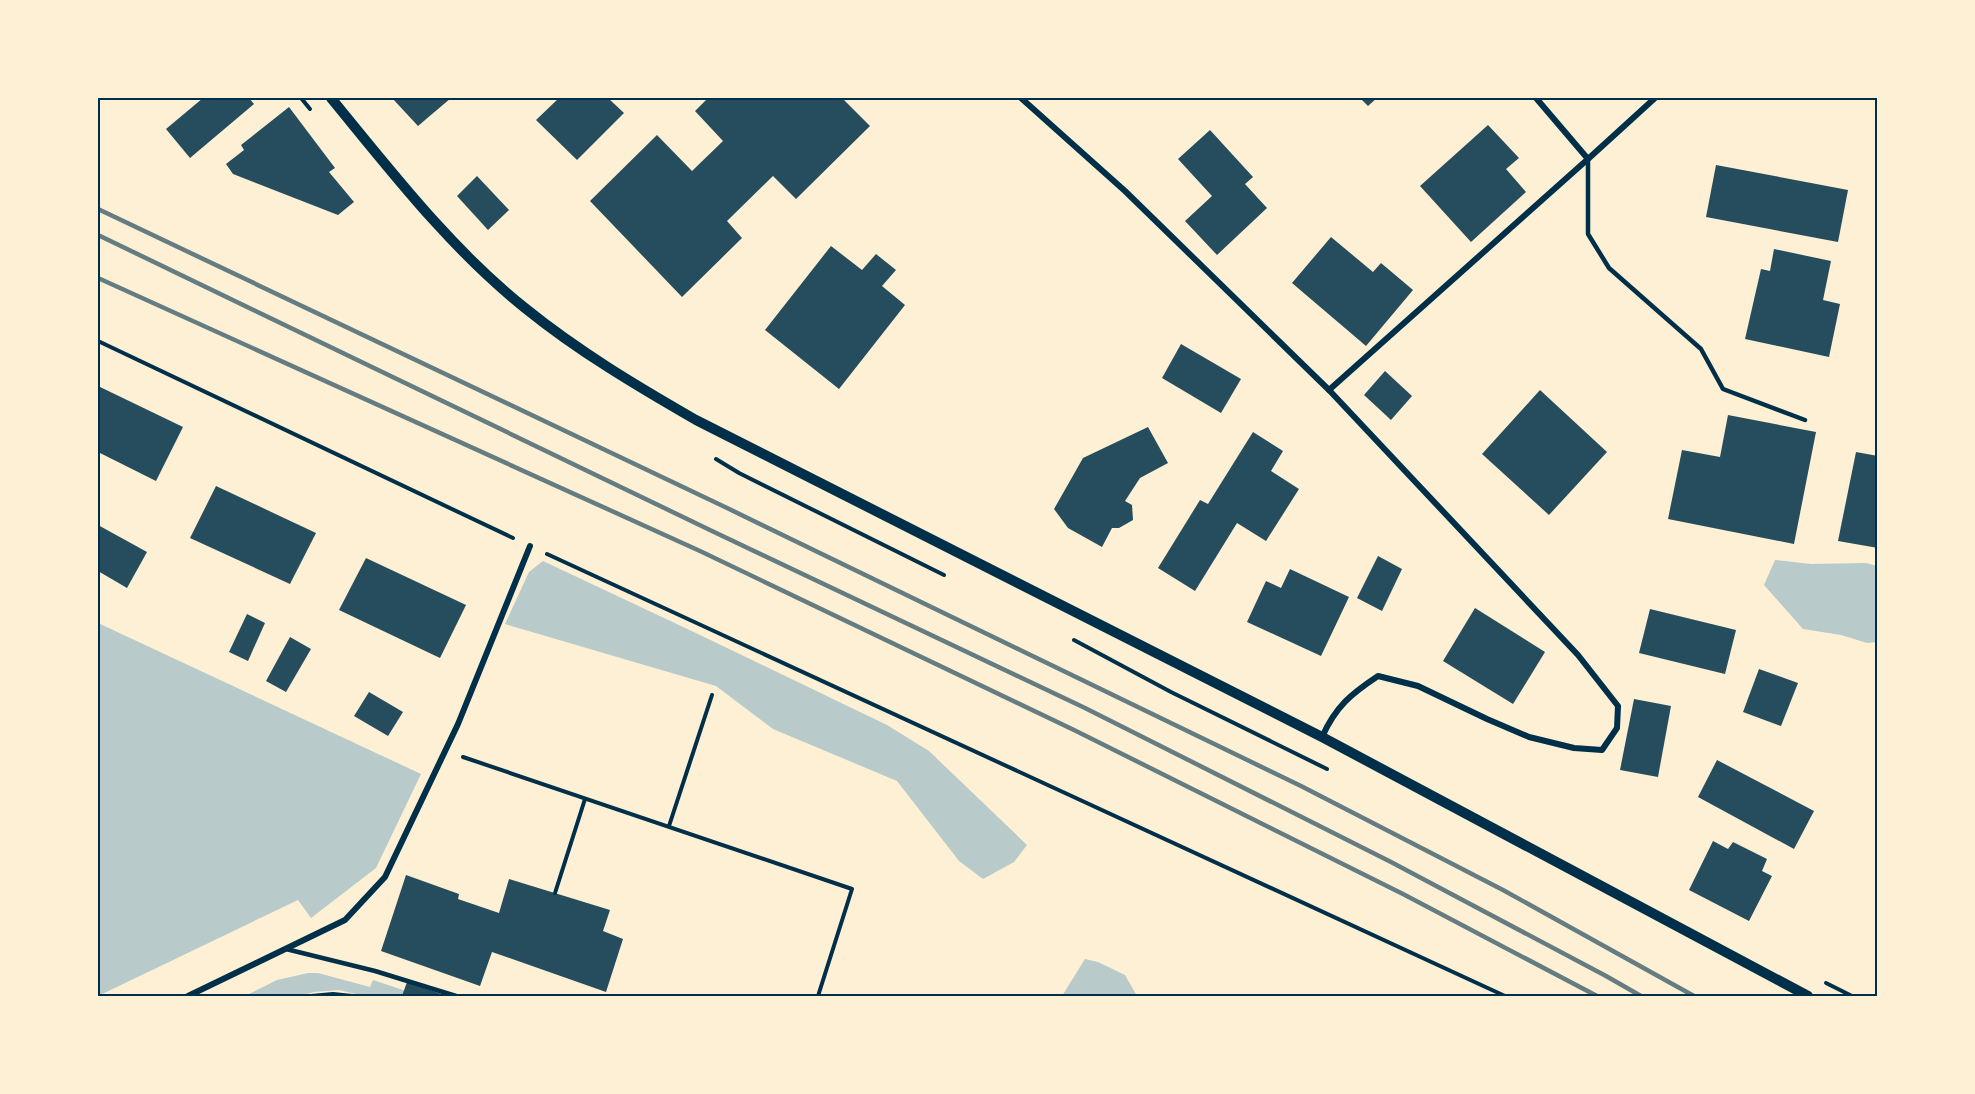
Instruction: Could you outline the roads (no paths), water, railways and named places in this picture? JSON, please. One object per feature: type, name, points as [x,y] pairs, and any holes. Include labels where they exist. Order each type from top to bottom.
[{"type":"street","points":[[331,98],[411,195],[458,246],[524,308],[630,382],[696,420],[1322,737],[1808,996]]},
{"type":"street","points":[[1021,98],[1125,191],[1329,390],[1578,655],[1618,706],[1617,728],[1602,750],[1574,748],[1529,737],[1418,686],[1378,676],[1353,692],[1337,709],[1322,737]]},
{"type":"street","points":[[1536,98],[1588,159]]},
{"type":"street","points":[[1329,390],[1655,98]]},
{"type":"street","points":[[188,996],[345,920],[385,877],[458,724],[530,546]]},
{"type":"lane","points":[[1588,159],[1588,234],[1609,268],[1701,349],[1723,389],[1805,420]]},
{"type":"lane","points":[[286,949],[375,971],[456,996]]},
{"type":"railway","points":[[98,209],[725,507],[1301,786],[1503,890],[1694,996]]},
{"type":"railway","points":[[98,235],[1085,708],[1391,862],[1641,996]]},
{"type":"railway","points":[[98,278],[700,551],[1074,730],[1403,894],[1597,996]]}]
